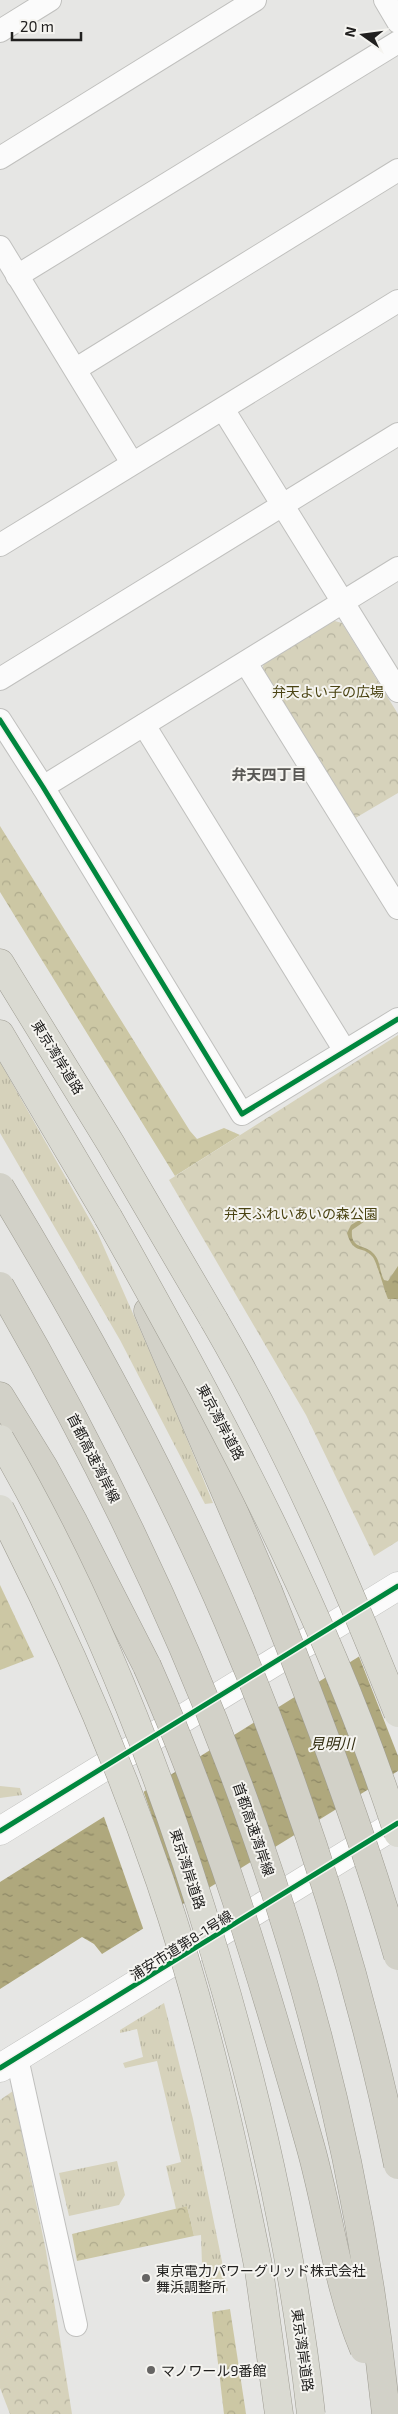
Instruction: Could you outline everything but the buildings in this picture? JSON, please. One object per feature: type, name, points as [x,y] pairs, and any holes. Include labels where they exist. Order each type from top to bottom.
[{"type":"highway","name":"東京湾岸道路","points":[[0,963],[111,1144],[258,1398],[300,1481],[356,1607],[398,1713]]},
{"type":"highway","name":"東京湾岸道路","points":[[3,1039],[108,1218],[206,1393],[296,1574],[334,1660],[364,1734],[398,1833]]},
{"type":"highway","points":[[0,1187],[92,1345],[168,1492],[227,1618],[258,1693],[294,1788],[342,1938],[369,2035],[398,2165]]},
{"type":"highway","points":[[108,1218],[197,1422],[310,1696],[359,1830],[398,1956]]},
{"type":"highway","name":"首都高速湾岸線","points":[[0,1286],[50,1372],[136,1540],[182,1642],[246,1804],[296,1956],[334,2101],[366,2273],[385,2406]]},
{"type":"highway","points":[[2,1398],[43,1466],[124,1619],[165,1706],[194,1777],[262,1976],[314,2157],[343,2280],[359,2337],[385,2406]]},
{"type":"highway","name":"東京湾岸道路","points":[[0,1439],[31,1494],[79,1590],[150,1757],[184,1853],[224,1985],[270,2164],[299,2320],[311,2414]]},
{"type":"highway","points":[[0,1509],[45,1598],[110,1748],[160,1882],[204,2029],[244,2192],[259,2270],[279,2414]]},
{"type":"street","points":[[0,31],[50,0]]},
{"type":"street","points":[[0,158],[256,0]]},
{"type":"street","points":[[384,0],[398,22]]},
{"type":"street","points":[[17,276],[398,42]]},
{"type":"street","points":[[76,369],[398,170]]},
{"type":"street","points":[[0,247],[132,463]]},
{"type":"street","points":[[0,545],[398,301]]},
{"type":"street","points":[[223,409],[284,504],[398,691]]},
{"type":"street","points":[[0,678],[398,434]]},
{"type":"street","points":[[43,786],[398,568]]},
{"type":"street","points":[[246,663],[398,908]]},
{"type":"street","points":[[0,720],[43,786],[242,1114],[398,1019]]},
{"type":"street","points":[[144,725],[345,1051]]},
{"type":"street","points":[[2,1828],[398,1586]]},
{"type":"street","name":"浦安市道第8-1号線","points":[[8,2063],[398,1823]]},
{"type":"street","points":[[8,2063],[76,2325]]},
{"type":"green space","name":"弁天よい子の広場","points":[[331,620],[342,623],[398,714],[398,793],[352,820],[262,672],[264,662]]},
{"type":"green space","points":[[0,826],[190,1131],[197,1139],[224,1128],[240,1135],[175,1176],[0,892]]},
{"type":"green space","name":"弁天ふれいあいの森公園","points":[[398,1035],[398,1541],[374,1556],[306,1415],[169,1180]]},
{"type":"green space","points":[[0,1062],[98,1234],[174,1407],[213,1503],[205,1504],[120,1340],[0,1133]]},
{"type":"green space","points":[[0,1585],[34,1657],[0,1670]]},
{"type":"green space","points":[[0,1786],[20,1788],[22,1795],[0,1798]]},
{"type":"green space","points":[[164,2003],[193,2119],[228,2291],[203,2295],[201,2235],[194,2236],[187,2206],[176,2209],[166,2166],[181,2162],[157,2061],[125,2068],[123,2063],[143,2057],[137,2029],[120,2033],[120,2030]]},
{"type":"green space","points":[[13,2091],[46,2251],[72,2414],[10,2414],[0,2388],[0,2100]]},
{"type":"green space","points":[[117,2161],[125,2195],[119,2205],[69,2216],[59,2173]]},
{"type":"green space","points":[[187,2206],[194,2236],[77,2261],[72,2234]]},
{"type":"green space","points":[[230,2309],[246,2414],[224,2414],[212,2312]]},
{"type":"water","points":[[369,1214],[371,1217],[352,1230],[353,1241],[374,1254],[378,1260],[384,1280],[388,1281],[398,1266],[398,1299],[388,1299],[374,1259],[368,1253],[355,1247],[349,1240],[347,1233],[351,1225]]},
{"type":"water","name":"見明川","points":[[398,1632],[398,1771],[102,1954],[94,1944],[82,1937],[0,1989],[0,1882]]},
{"type":"pier","points":[[398,1631],[398,1756],[358,1654]]},
{"type":"pier","points":[[143,1790],[183,1907],[144,1931],[103,1814]]},
{"type":"cycle path","points":[[0,720],[43,787],[242,1114],[398,1019]]},
{"type":"cycle path","points":[[0,1831],[398,1586]]},
{"type":"cycle path","points":[[0,2068],[398,1823]]},
{"type":"place","name":"東京電力パワーグリッド株式会社 舞浜調整所","points":[[146,2278]]},
{"type":"place","name":"マノワール9番館","points":[[151,2370]]},
{"type":"district","name":"弁天四丁目","points":[[269,774]]}]
